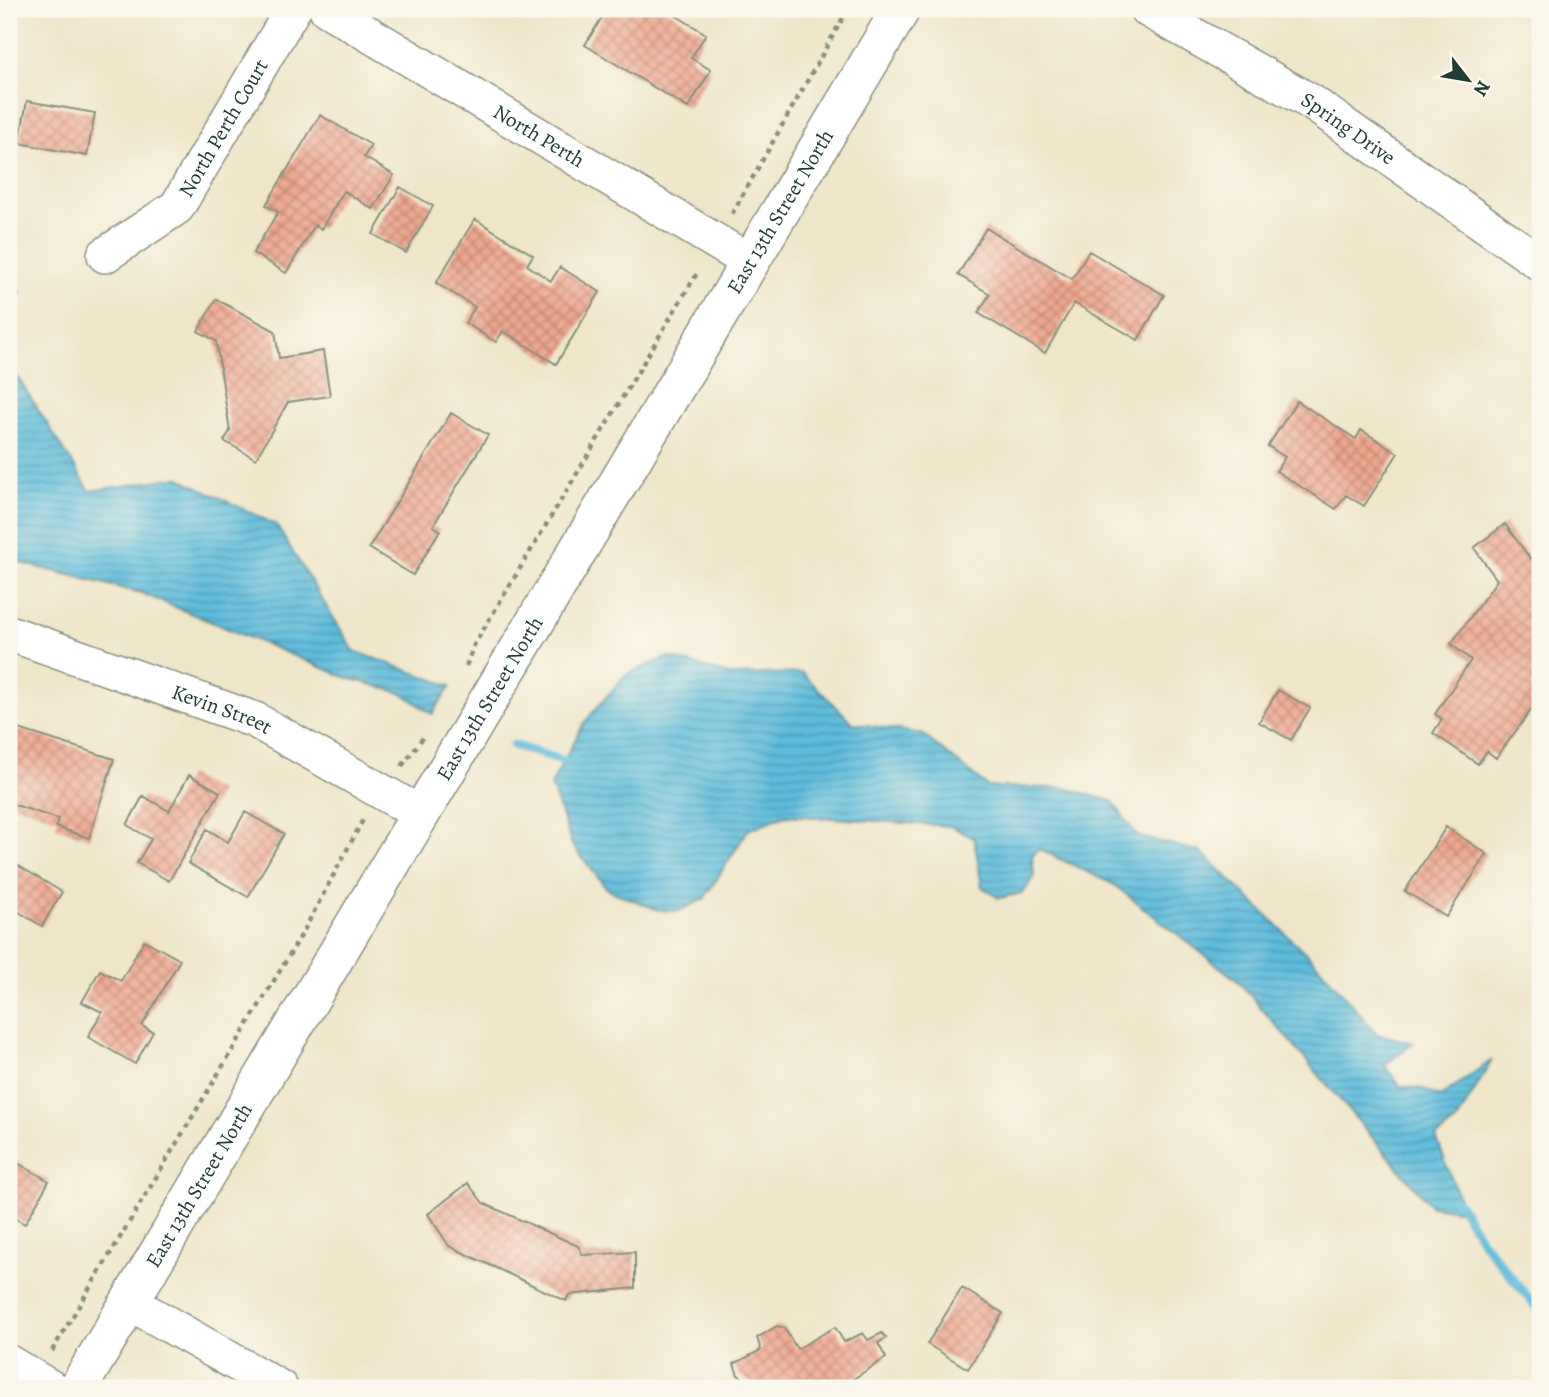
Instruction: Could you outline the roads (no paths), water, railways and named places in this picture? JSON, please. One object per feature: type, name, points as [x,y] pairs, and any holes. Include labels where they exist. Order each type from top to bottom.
[{"type":"main road","name":"East 13th Street North","points":[[78,1388],[901,9]]},
{"type":"street","name":"North Perth Court","points":[[105,255],[177,207],[293,9]]},
{"type":"street","name":"North Perth","points":[[327,9],[750,262]]},
{"type":"street","name":"Spring Drive","points":[[1147,9],[1311,102],[1540,263]]},
{"type":"street","name":"Kevin Street","points":[[9,633],[255,720],[421,814]]},
{"type":"street","points":[[129,1302],[280,1388]]},
{"type":"water","points":[[9,371],[18,378],[90,491],[178,477],[276,525],[354,651],[451,686],[432,714],[404,694],[345,677],[141,593],[9,560]]},
{"type":"water","points":[[668,657],[729,675],[802,673],[853,723],[922,734],[988,787],[1065,788],[1112,801],[1137,836],[1201,852],[1317,964],[1377,1034],[1413,1043],[1385,1065],[1400,1086],[1423,1089],[1440,1097],[1492,1060],[1457,1121],[1436,1137],[1464,1211],[1431,1206],[1239,982],[1113,884],[1039,849],[1032,856],[1034,878],[1022,893],[999,898],[982,887],[974,838],[950,826],[785,815],[748,830],[704,899],[679,911],[658,910],[608,890],[572,845],[551,785],[584,723],[625,675]]},
{"type":"waterway","points":[[513,745],[564,761],[575,760]]},
{"type":"waterway","points":[[1458,1202],[1482,1241],[1540,1312]]}]
